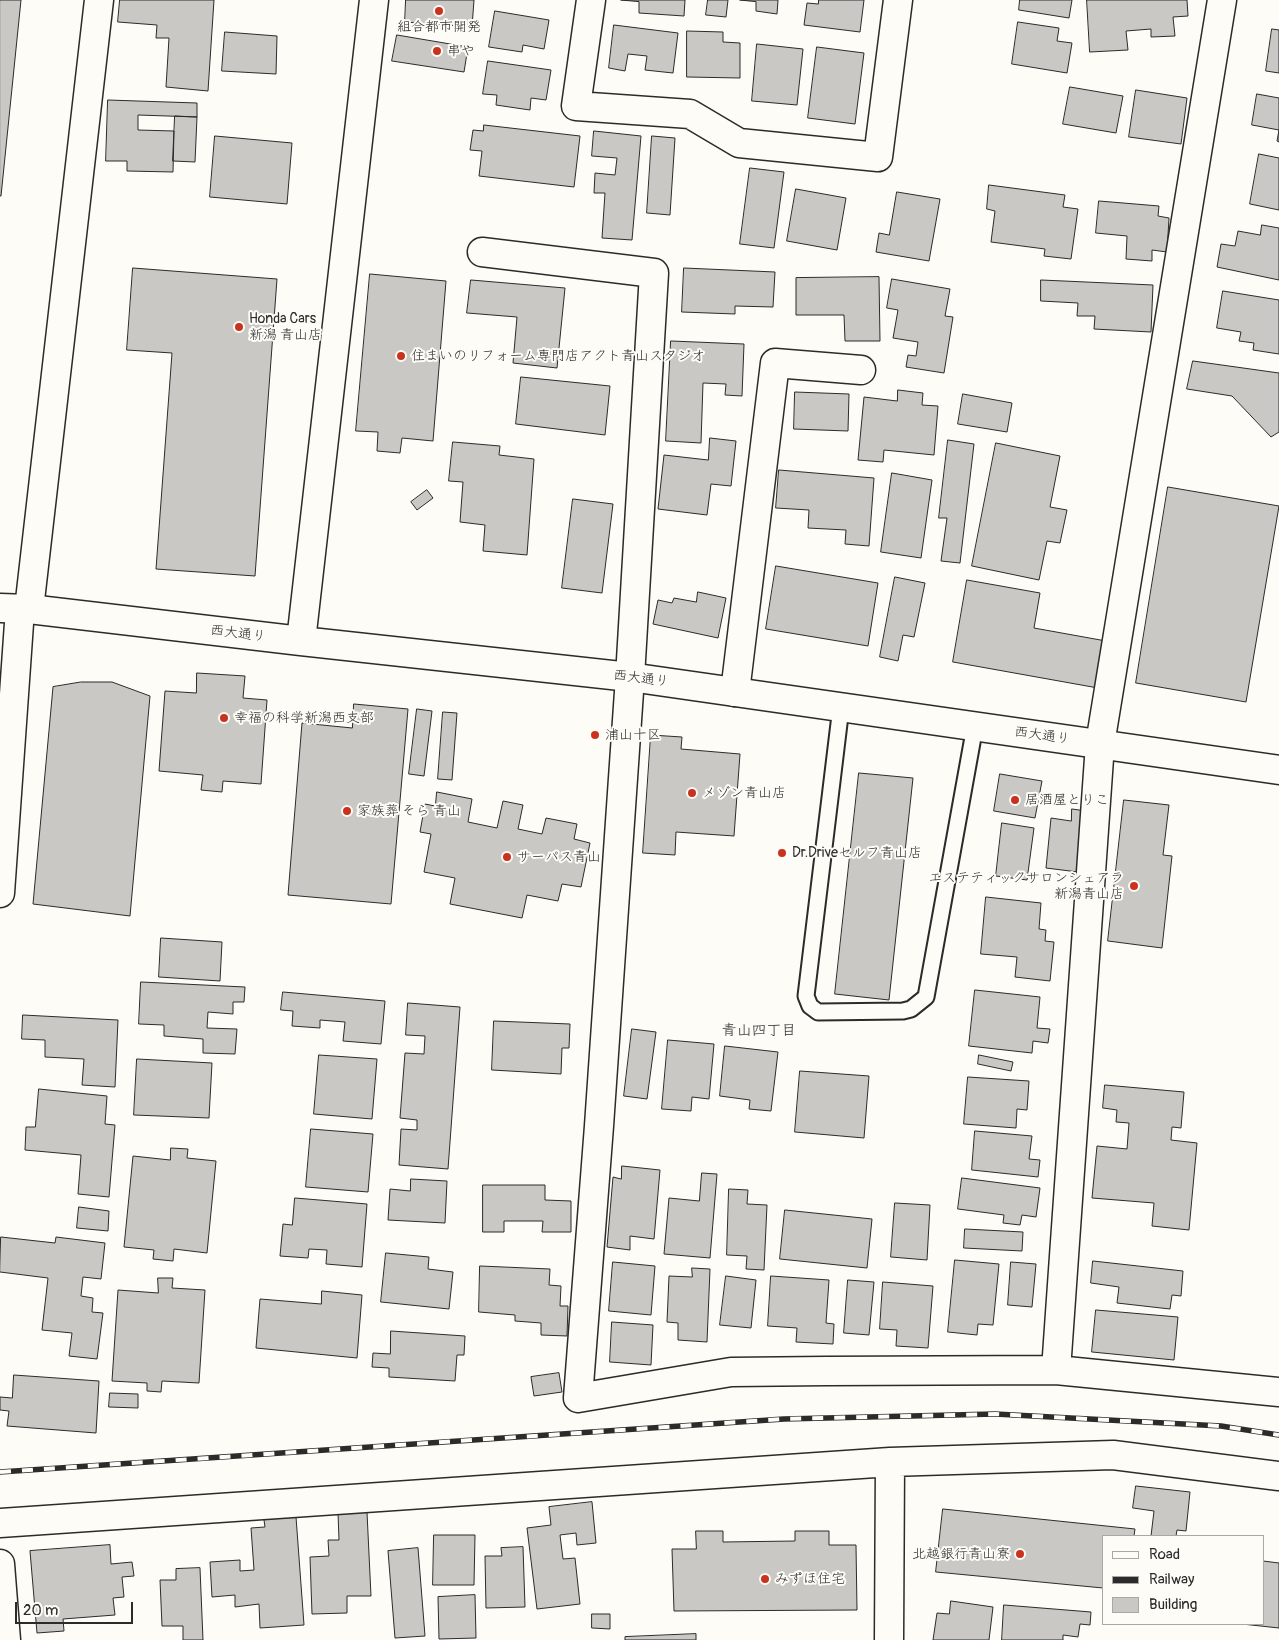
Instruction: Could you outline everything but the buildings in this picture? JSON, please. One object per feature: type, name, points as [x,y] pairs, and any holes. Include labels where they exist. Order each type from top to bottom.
[{"type":"street","points":[[0,893],[16,609],[99,0]]},
{"type":"street","points":[[301,641],[374,0]]},
{"type":"street","points":[[591,0],[576,106],[690,114],[739,143],[878,158],[898,0]]},
{"type":"street","points":[[1056,1370],[1100,744],[1222,0]]},
{"type":"street","points":[[482,252],[654,273],[630,677],[578,1398],[731,1372],[1056,1370],[1279,1392]]},
{"type":"street","points":[[735,692],[774,363],[861,370]]},
{"type":"street","name":"西大通り","points":[[16,609],[630,677],[1279,770]]},
{"type":"street","points":[[0,1523],[890,1462],[1113,1455],[1279,1476]]},
{"type":"street","points":[[889,1640],[890,1462]]},
{"type":"street","points":[[0,1564],[6,1640]]},
{"type":"lane","points":[[841,707],[806,996],[810,1006],[818,1012],[911,1009],[926,997],[975,726]]},
{"type":"railway","points":[[0,1472],[784,1419],[995,1414],[1221,1426],[1279,1435]]},
{"type":"place","name":"組合都市開発","points":[[439,11]]},
{"type":"place","name":"串や","points":[[437,51]]},
{"type":"place","name":"Honda Cars 新潟 青山店","points":[[239,327]]},
{"type":"place","name":"住まいのリフォーム専門店アクト青山スタジオ","points":[[401,356]]},
{"type":"place","name":"幸福の科学新潟西支部","points":[[224,718]]},
{"type":"place","name":"浦山十区","points":[[595,735]]},
{"type":"place","name":"メゾン青山店","points":[[692,793]]},
{"type":"place","name":"居酒屋とりこ","points":[[1015,800]]},
{"type":"place","name":"家族葬 そら 青山","points":[[347,811]]},
{"type":"place","name":"Dr.Driveセルフ青山店","points":[[782,853]]},
{"type":"place","name":"サーパス青山","points":[[507,857]]},
{"type":"place","name":"エステティックサロンシェアラ 新潟青山店","points":[[1134,886]]},
{"type":"place","name":"北越銀行青山寮","points":[[1020,1554]]},
{"type":"place","name":"みずほ住宅","points":[[765,1579]]},
{"type":"district","name":"青山四丁目","points":[[759,1031]]}]
